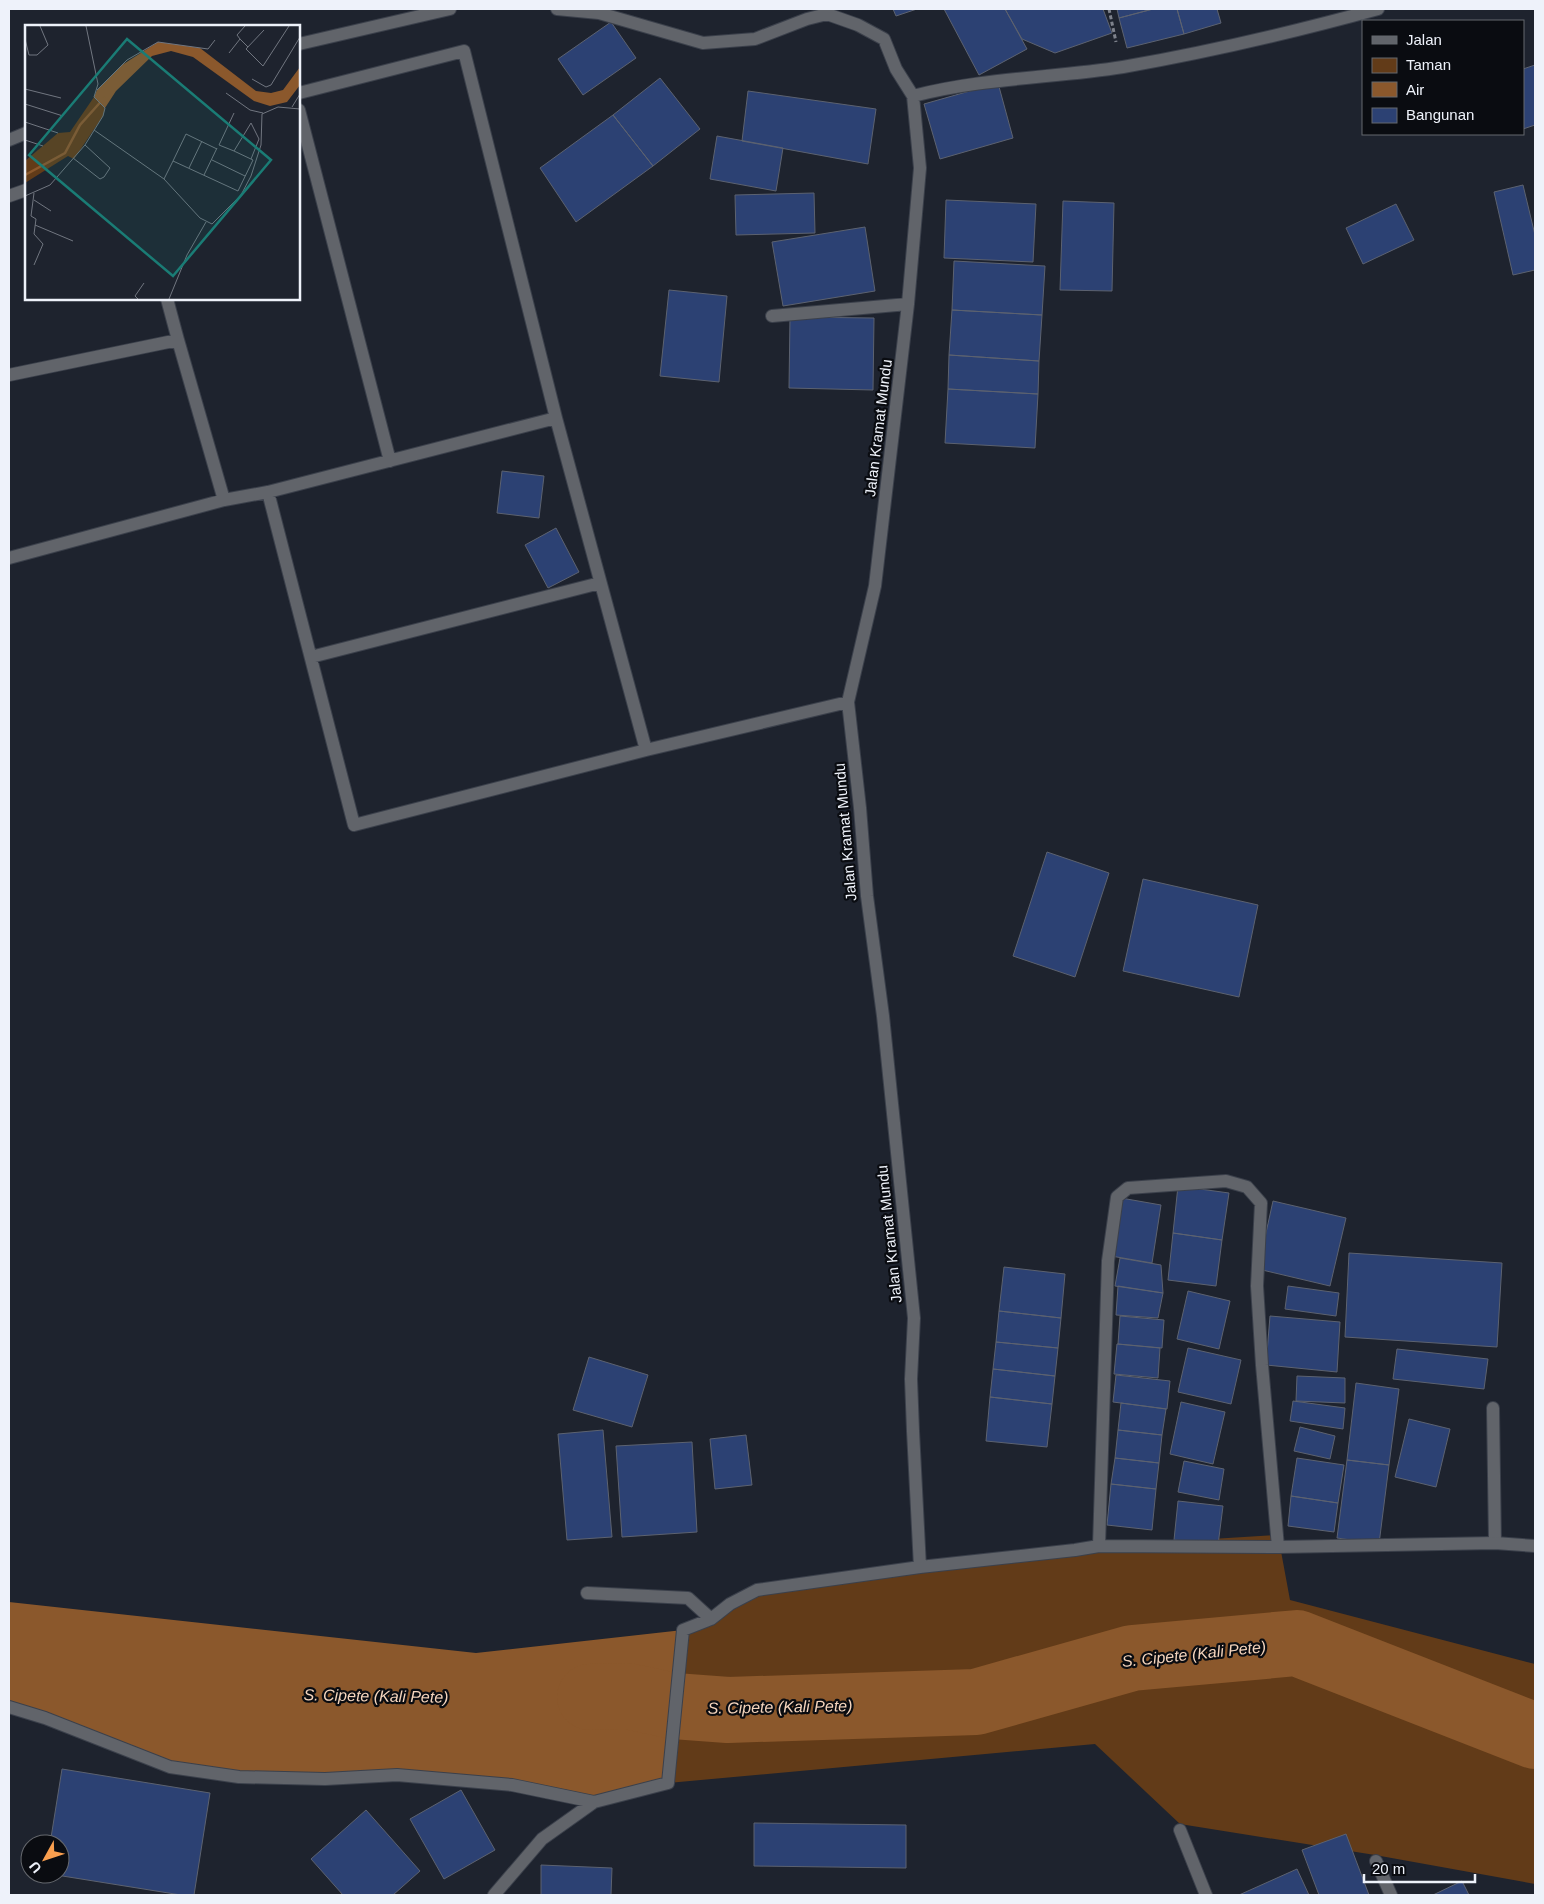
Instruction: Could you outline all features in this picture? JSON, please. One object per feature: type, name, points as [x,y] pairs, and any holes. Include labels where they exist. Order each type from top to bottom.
[{"type":"street","points":[[300,44],[450,9]]},
{"type":"street","points":[[557,9],[599,13],[703,43],[755,39],[807,19],[827,14],[858,25],[884,39],[896,69],[913,96],[946,88],[1122,67],[1292,32],[1378,9]]},
{"type":"street","points":[[300,93],[464,51],[556,418],[646,750]]},
{"type":"street","name":"Jalan Kramat Mundu","points":[[913,96],[920,168],[908,304],[875,586],[848,702],[860,808],[867,896],[883,1016],[914,1318],[911,1379],[912,1422],[920,1567]]},
{"type":"street","points":[[300,114],[390,461]]},
{"type":"street","points":[[9,140],[25,133]]},
{"type":"street","points":[[9,196],[25,190]]},
{"type":"street","points":[[167,300],[224,500]]},
{"type":"street","points":[[772,316],[908,304]]},
{"type":"street","points":[[9,375],[178,340]]},
{"type":"street","points":[[9,558],[224,500],[268,492],[556,418]]},
{"type":"street","points":[[268,492],[354,825],[646,750],[848,702]]},
{"type":"street","points":[[311,657],[600,583]]},
{"type":"street","points":[[1098,1546],[1108,1260],[1117,1197],[1128,1188],[1226,1181],[1247,1188],[1261,1203],[1257,1286],[1278,1547]]},
{"type":"street","points":[[1493,1408],[1495,1544]]},
{"type":"street","points":[[494,1895],[542,1838],[594,1802],[668,1783],[683,1630],[711,1618],[730,1604],[757,1590],[920,1567],[1098,1546],[1278,1547],[1495,1544],[1535,1546]]},
{"type":"street","points":[[587,1593],[688,1598],[711,1618]]},
{"type":"street","points":[[9,1707],[45,1718],[170,1766],[239,1778],[325,1779],[398,1775],[512,1785],[594,1802]]},
{"type":"street","points":[[1180,1830],[1206,1895]]},
{"type":"street","points":[[1376,1861],[1391,1895]]},
{"type":"path","points":[[1109,9],[1122,67]]},
{"type":"green space","points":[[1278,1535],[1290,1600],[1535,1664],[1535,1884],[1375,1855],[1180,1824],[1095,1744],[668,1783],[683,1630],[757,1590],[1099,1546]],"holes":[[[684,1706],[811,1707],[728,1710]]]},
{"type":"water","points":[[9,1602],[476,1653],[683,1630],[668,1783],[594,1802],[512,1785],[325,1779],[170,1767],[9,1707]]},
{"type":"building","points":[[893,9],[917,9],[896,16]]},
{"type":"building","points":[[944,9],[1005,9],[1027,49],[979,75]]},
{"type":"building","points":[[1005,9],[1103,9],[1112,33],[1055,53],[1022,39]]},
{"type":"building","points":[[1117,9],[1153,9],[1119,18]]},
{"type":"building","points":[[1153,9],[1177,9],[1184,34],[1127,48],[1119,18]]},
{"type":"building","points":[[1177,9],[1217,9],[1221,23],[1184,34]]},
{"type":"building","points":[[611,22],[636,58],[583,95],[558,59]]},
{"type":"building","points":[[1535,65],[1535,125],[1524,129],[1524,69]]},
{"type":"building","points":[[660,78],[700,129],[653,166],[613,115]]},
{"type":"building","points":[[998,83],[1013,138],[940,159],[924,104]]},
{"type":"building","points":[[748,91],[876,109],[868,164],[742,141]]},
{"type":"building","points":[[613,115],[653,166],[576,222],[540,168]]},
{"type":"building","points":[[717,136],[783,148],[776,191],[710,179]]},
{"type":"building","points":[[1523,185],[1535,235],[1535,270],[1513,275],[1494,192]]},
{"type":"building","points":[[814,193],[815,233],[736,235],[735,195]]},
{"type":"building","points":[[946,200],[1036,204],[1033,262],[944,258]]},
{"type":"building","points":[[1063,201],[1114,203],[1112,291],[1060,290]]},
{"type":"building","points":[[1396,204],[1414,240],[1363,264],[1346,228]]},
{"type":"building","points":[[865,227],[875,291],[783,306],[772,242]]},
{"type":"building","points":[[954,261],[1045,266],[1042,315],[952,310]]},
{"type":"building","points":[[669,290],[727,296],[719,382],[660,376]]},
{"type":"building","points":[[952,310],[1042,315],[1039,361],[949,355]]},
{"type":"building","points":[[790,317],[874,318],[873,390],[789,388]]},
{"type":"building","points":[[949,355],[1039,361],[1038,394],[948,389]]},
{"type":"building","points":[[948,389],[1038,394],[1035,448],[945,443]]},
{"type":"building","points":[[502,471],[544,476],[539,518],[497,513]]},
{"type":"building","points":[[556,528],[579,572],[548,588],[525,545]]},
{"type":"building","points":[[1047,852],[1109,873],[1075,977],[1013,956]]},
{"type":"building","points":[[1143,879],[1258,905],[1239,997],[1123,971]]},
{"type":"building","points":[[1178,1186],[1229,1193],[1222,1240],[1173,1233]]},
{"type":"building","points":[[1121,1198],[1161,1205],[1152,1263],[1111,1256]]},
{"type":"building","points":[[1273,1201],[1346,1218],[1330,1286],[1258,1269]]},
{"type":"building","points":[[1173,1233],[1222,1240],[1216,1286],[1168,1280]]},
{"type":"building","points":[[1349,1253],[1502,1263],[1497,1347],[1345,1337]]},
{"type":"building","points":[[1120,1258],[1161,1265],[1163,1293],[1115,1286]]},
{"type":"building","points":[[1004,1267],[1065,1274],[1061,1318],[999,1311]]},
{"type":"building","points":[[1118,1286],[1163,1293],[1158,1318],[1116,1315]]},
{"type":"building","points":[[1288,1286],[1339,1293],[1336,1316],[1285,1309]]},
{"type":"building","points":[[1188,1291],[1230,1301],[1219,1349],[1177,1339]]},
{"type":"building","points":[[999,1311],[1061,1318],[1058,1348],[996,1342]]},
{"type":"building","points":[[1120,1316],[1164,1320],[1162,1348],[1118,1344]]},
{"type":"building","points":[[1270,1316],[1340,1322],[1337,1372],[1266,1365]]},
{"type":"building","points":[[996,1342],[1058,1348],[1055,1376],[993,1369]]},
{"type":"building","points":[[1117,1344],[1160,1348],[1158,1378],[1114,1374]]},
{"type":"building","points":[[1188,1348],[1241,1360],[1231,1404],[1178,1392]]},
{"type":"building","points":[[1397,1349],[1488,1359],[1484,1389],[1393,1379]]},
{"type":"building","points":[[589,1357],[648,1375],[632,1427],[573,1410]]},
{"type":"building","points":[[993,1369],[1055,1376],[1052,1404],[990,1397]]},
{"type":"building","points":[[1116,1375],[1170,1381],[1167,1409],[1113,1402]]},
{"type":"building","points":[[1297,1376],[1345,1378],[1345,1403],[1296,1401]]},
{"type":"building","points":[[1356,1383],[1399,1389],[1389,1465],[1347,1460]]},
{"type":"building","points":[[990,1397],[1052,1404],[1047,1447],[986,1441]]},
{"type":"building","points":[[1293,1401],[1345,1408],[1343,1429],[1290,1421]]},
{"type":"building","points":[[1181,1402],[1225,1412],[1213,1464],[1170,1454]]},
{"type":"building","points":[[1121,1403],[1166,1409],[1162,1435],[1118,1430]]},
{"type":"building","points":[[1409,1419],[1450,1429],[1436,1487],[1395,1477]]},
{"type":"building","points":[[1300,1427],[1335,1436],[1330,1459],[1294,1451]]},
{"type":"building","points":[[603,1430],[612,1537],[567,1540],[558,1434]]},
{"type":"building","points":[[1118,1430],[1162,1435],[1159,1463],[1115,1458]]},
{"type":"building","points":[[746,1435],[752,1485],[715,1489],[710,1439]]},
{"type":"building","points":[[692,1442],[697,1532],[622,1537],[616,1446]]},
{"type":"building","points":[[1115,1458],[1159,1463],[1156,1489],[1111,1484]]},
{"type":"building","points":[[1297,1458],[1344,1465],[1338,1503],[1291,1496]]},
{"type":"building","points":[[1347,1460],[1389,1465],[1379,1544],[1337,1538]]},
{"type":"building","points":[[1184,1461],[1224,1469],[1219,1500],[1178,1492]]},
{"type":"building","points":[[1111,1484],[1156,1489],[1152,1530],[1107,1525]]},
{"type":"building","points":[[1291,1496],[1338,1503],[1334,1532],[1288,1526]]},
{"type":"building","points":[[1178,1501],[1223,1506],[1218,1545],[1174,1540]]},
{"type":"building","points":[[62,1769],[210,1793],[194,1895],[181,1895],[70,1877],[70,1834],[52,1834]]},
{"type":"building","points":[[461,1790],[495,1850],[444,1879],[410,1819]]},
{"type":"building","points":[[366,1810],[420,1871],[393,1895],[343,1895],[311,1859]]},
{"type":"building","points":[[754,1823],[906,1825],[906,1868],[754,1866]]},
{"type":"building","points":[[1346,1834],[1369,1895],[1319,1895],[1302,1850]]},
{"type":"building","points":[[541,1865],[612,1868],[611,1895],[541,1895]]},
{"type":"building","points":[[1297,1869],[1309,1895],[1239,1895]]},
{"type":"building","points":[[1462,1881],[1469,1895],[1433,1895]]},
{"type":"waterway","name":"S. Cipete (Kali Pete)","points":[[590,1697],[627,1696],[674,1706],[728,1710],[976,1702],[1132,1658],[1297,1643],[1535,1736]]}]
